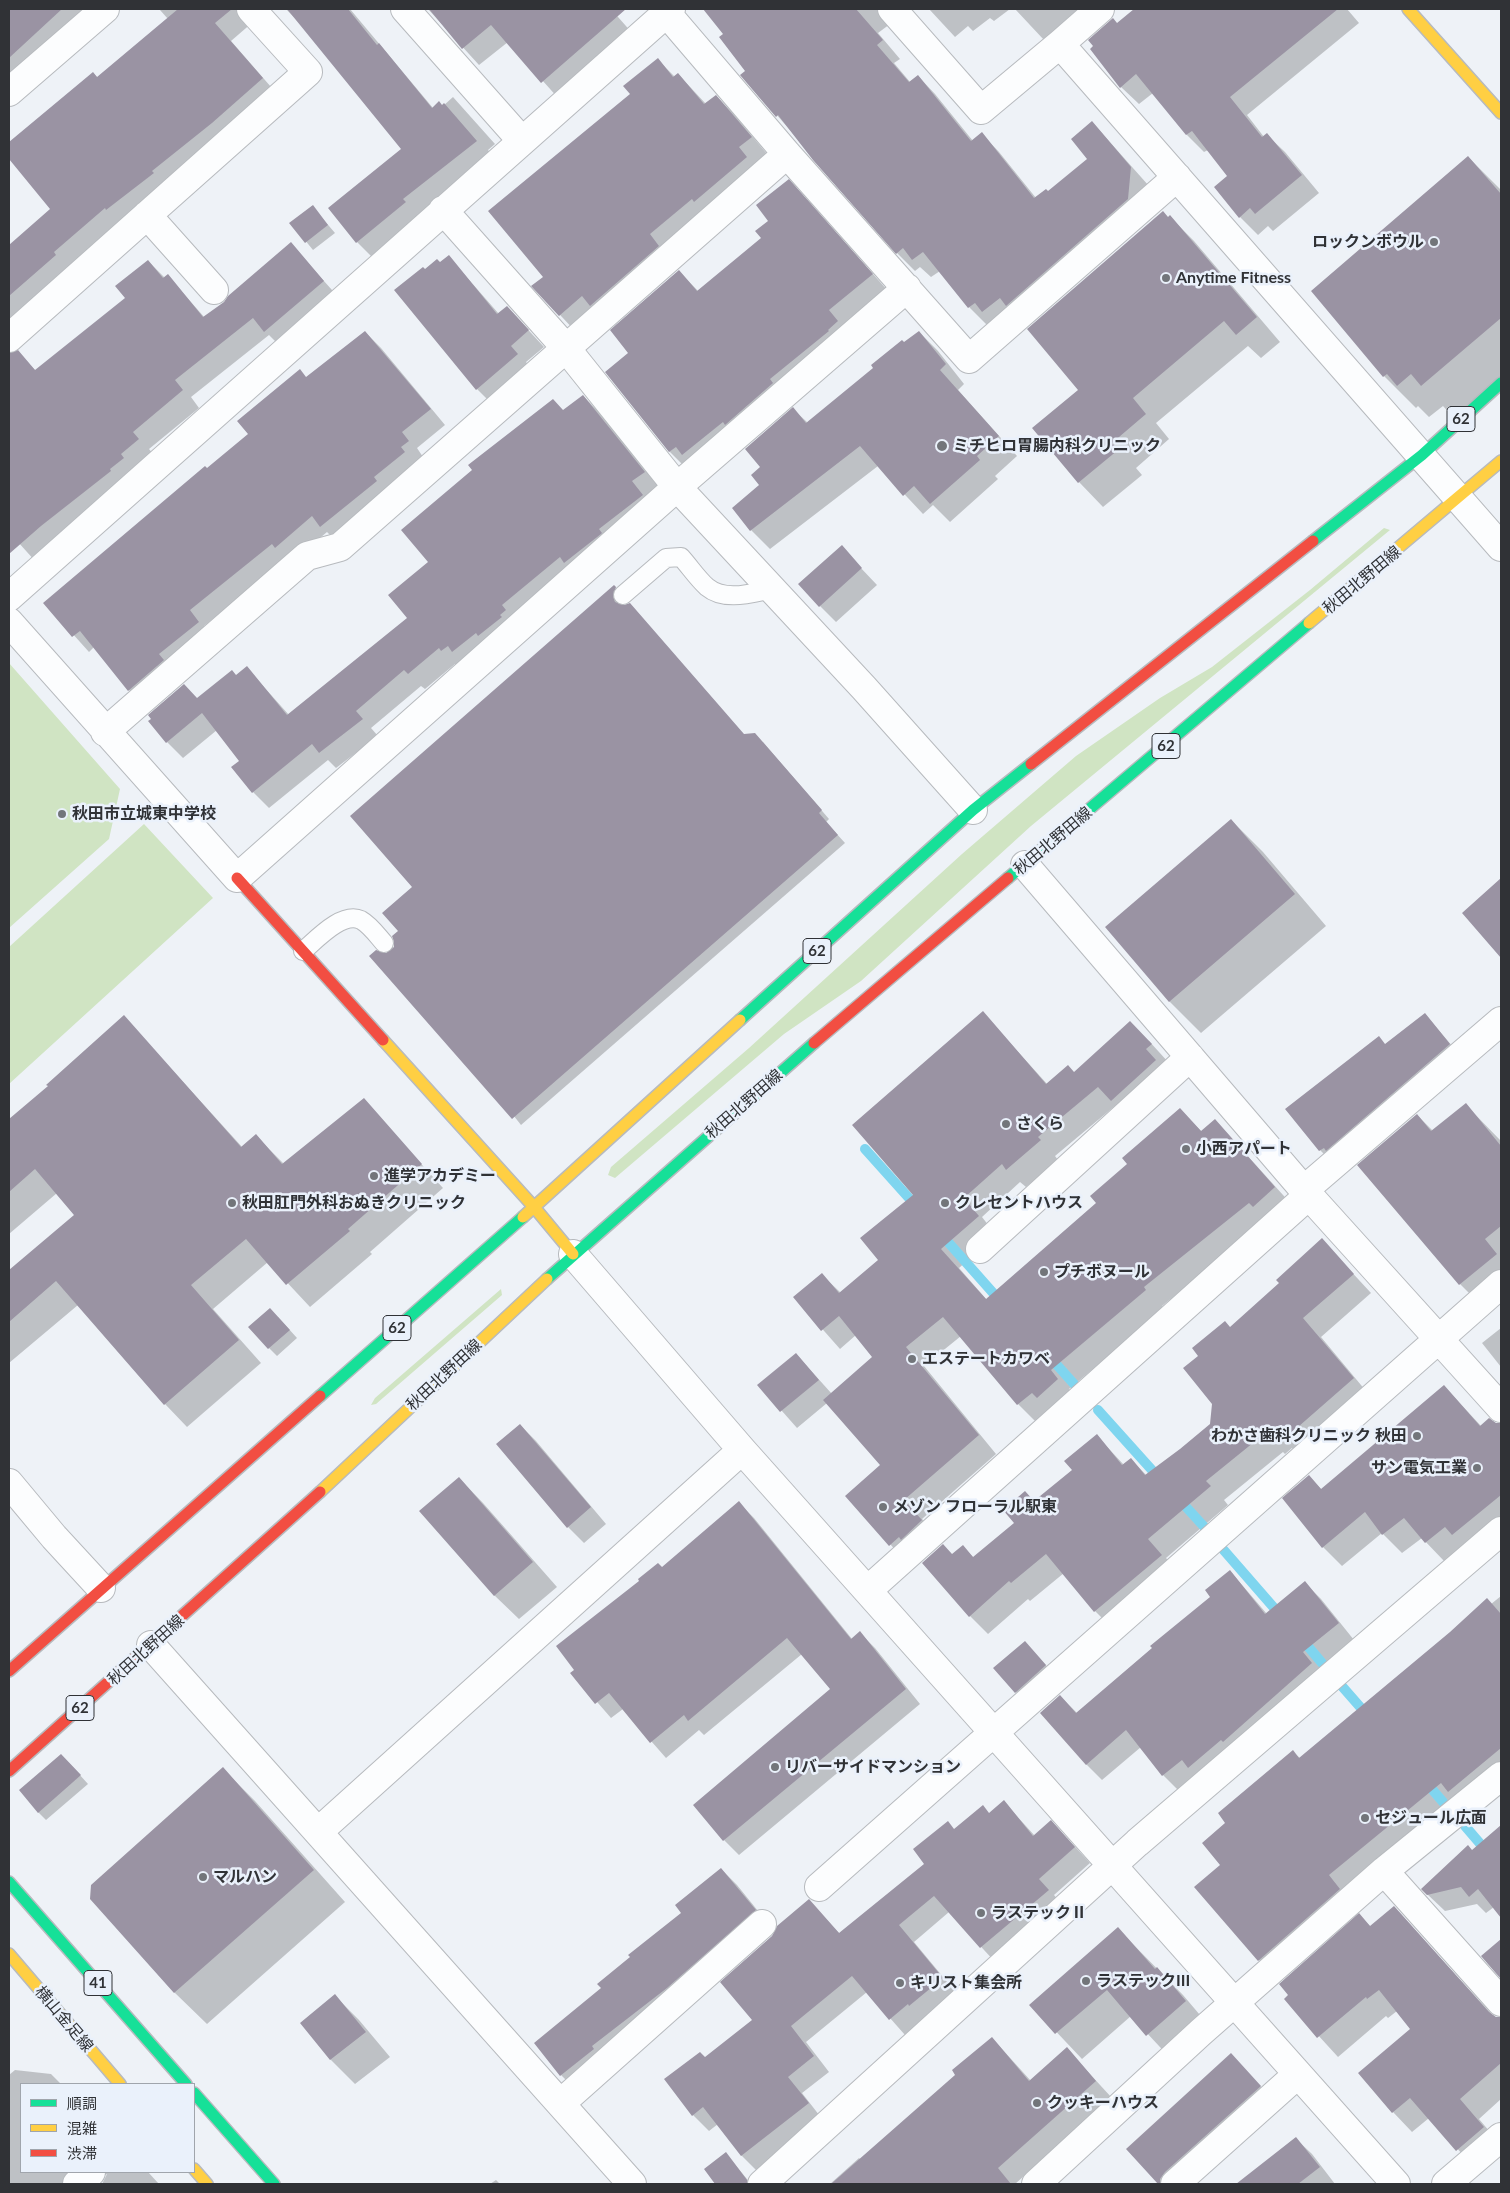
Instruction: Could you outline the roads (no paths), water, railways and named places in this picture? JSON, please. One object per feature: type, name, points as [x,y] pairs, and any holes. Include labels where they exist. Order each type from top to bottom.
[{"type":"main road","points":[[1408,9],[1501,114]]},
{"type":"main road","name":"62","points":[[9,1671],[534,1207],[973,810],[1422,455],[1501,383]]},
{"type":"main road","name":"秋田北野田線","points":[[9,1771],[308,1504],[573,1254],[829,1030],[1501,461]]},
{"type":"main road","points":[[237,878],[534,1207],[573,1254]]},
{"type":"main road","name":"41","points":[[9,1882],[185,2083]]},
{"type":"main road","name":"横山金足線","points":[[9,1954],[119,2083]]},
{"type":"main road","points":[[195,2094],[274,2184]]},
{"type":"main road","points":[[195,2170],[207,2184]]},
{"type":"street","points":[[9,92],[105,9]]},
{"type":"street","points":[[9,338],[308,72],[251,9]]},
{"type":"street","points":[[405,9],[522,141]]},
{"type":"street","points":[[892,9],[981,110],[1100,9]]},
{"type":"street","points":[[9,597],[667,10],[787,154],[969,359],[1177,177]]},
{"type":"street","points":[[1060,44],[1501,547]]},
{"type":"street","points":[[105,732],[307,556],[340,548],[565,347],[787,154]]},
{"type":"street","points":[[443,210],[565,347],[678,487],[973,810]]},
{"type":"street","points":[[147,215],[214,290]]},
{"type":"street","points":[[9,622],[237,878],[678,487],[907,288]]},
{"type":"street","points":[[1025,865],[1306,1192],[1501,1408]]},
{"type":"street","points":[[868,1590],[1306,1192],[1501,1021]]},
{"type":"street","points":[[980,1249],[1190,1057]]},
{"type":"street","points":[[573,1254],[742,1450],[1396,2184]]},
{"type":"street","points":[[819,1887],[1501,1284]]},
{"type":"street","points":[[318,1832],[742,1450]]},
{"type":"street","points":[[9,1483],[101,1588]]},
{"type":"street","points":[[762,2184],[1112,1865],[1501,1531]]},
{"type":"street","points":[[151,1645],[632,2184]]},
{"type":"street","points":[[1036,2184],[1235,2002],[1384,1871],[1501,1776]]},
{"type":"street","points":[[1384,1871],[1501,2002]]},
{"type":"street","points":[[561,2103],[762,1924]]},
{"type":"street","points":[[1175,2184],[1298,2074]]},
{"type":"street","points":[[1446,2184],[1501,2137]]},
{"type":"street","points":[[77,2184],[90,2173]]},
{"type":"lane","points":[[623,595],[666,558],[674,556],[680,557],[699,578],[716,592],[726,595],[773,589]]},
{"type":"lane","points":[[303,951],[335,924],[346,919],[359,919],[384,943]]},
{"type":"waterway","points":[[865,1149],[917,1207]]},
{"type":"waterway","points":[[940,1233],[1002,1303]]},
{"type":"waterway","points":[[1048,1355],[1074,1384]]},
{"type":"waterway","points":[[1098,1410],[1160,1479]]},
{"type":"waterway","points":[[1177,1497],[1208,1531]]},
{"type":"waterway","points":[[1221,1547],[1282,1617]]},
{"type":"waterway","points":[[1300,1637],[1322,1663]]},
{"type":"waterway","points":[[1340,1684],[1368,1716]]},
{"type":"waterway","points":[[1424,1780],[1443,1802]]},
{"type":"waterway","points":[[1465,1826],[1501,1868]]},
{"type":"place","name":"ロックンボウル","points":[[1434,242]]},
{"type":"place","name":"Anytime Fitness","points":[[1166,278]]},
{"type":"place","name":"ミチヒロ胃腸内科クリニック","points":[[942,446]]},
{"type":"place","name":"秋田市立城東中学校","points":[[62,814]]},
{"type":"place","name":"さくら","points":[[1006,1124]]},
{"type":"place","name":"小西アパート","points":[[1186,1149]]},
{"type":"place","name":"進学アカデミー","points":[[374,1176]]},
{"type":"place","name":"秋田肛門外科おぬきクリニック","points":[[232,1203]]},
{"type":"place","name":"クレセントハウス","points":[[945,1203]]},
{"type":"place","name":"プチボヌール","points":[[1044,1272]]},
{"type":"place","name":"エステートカワベ","points":[[912,1359]]},
{"type":"place","name":"わかさ歯科クリニック 秋田","points":[[1417,1436]]},
{"type":"place","name":"サン電気工業","points":[[1477,1468]]},
{"type":"place","name":"メゾン フローラル駅東","points":[[883,1507]]},
{"type":"place","name":"リバーサイドマンション","points":[[775,1767]]},
{"type":"place","name":"セジュール広面","points":[[1365,1818]]},
{"type":"place","name":"マルハン","points":[[203,1877]]},
{"type":"place","name":"ラステックⅡ","points":[[981,1913]]},
{"type":"place","name":"ラステックIII","points":[[1086,1981]]},
{"type":"place","name":"キリスト集会所","points":[[900,1983]]},
{"type":"place","name":"クッキーハウス","points":[[1037,2103]]}]
